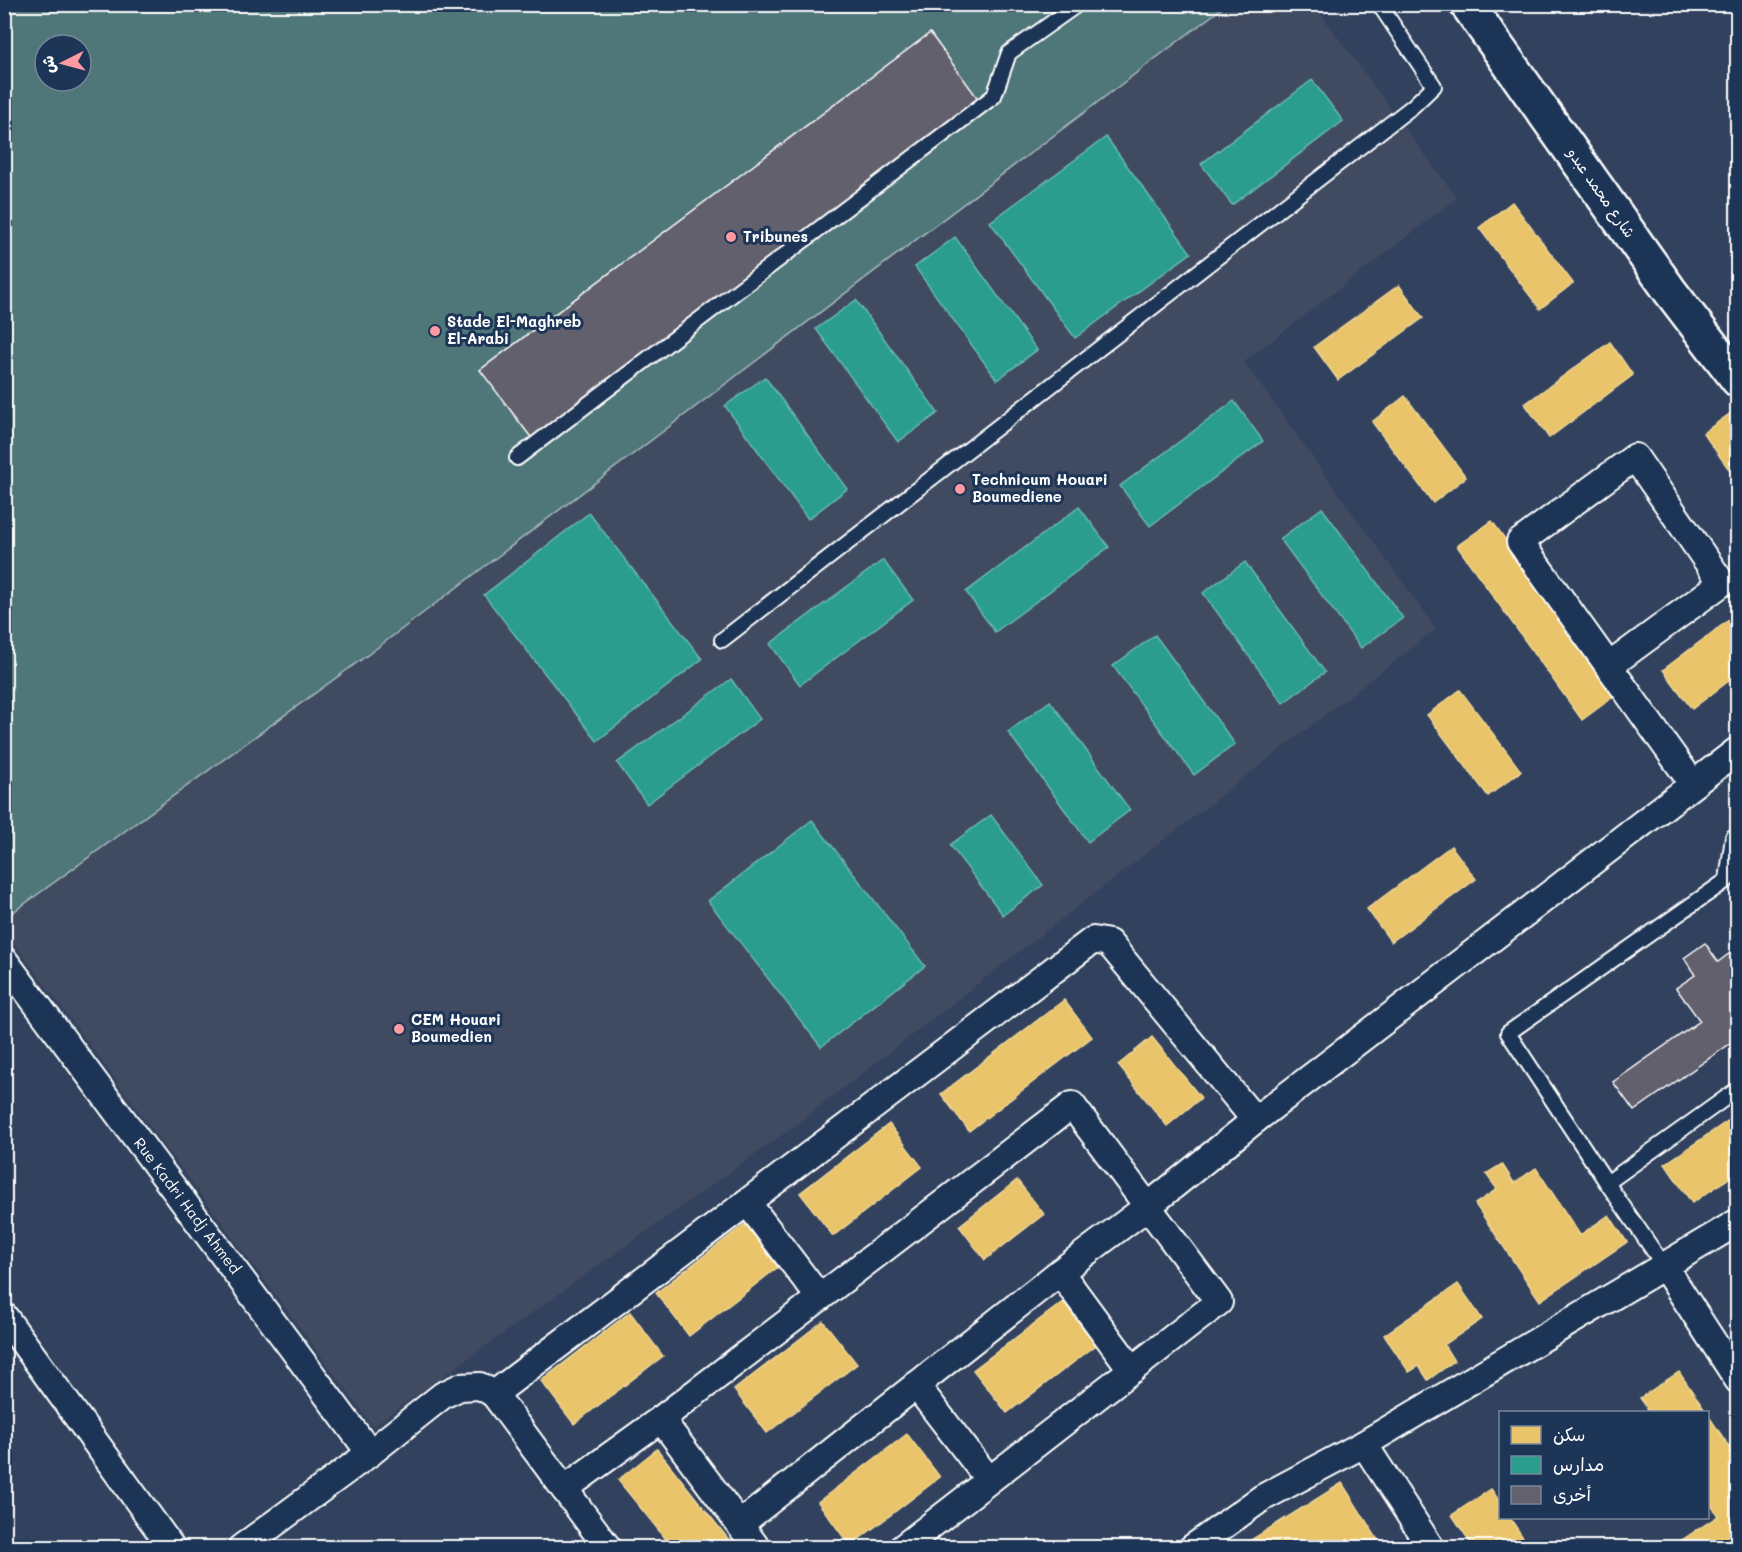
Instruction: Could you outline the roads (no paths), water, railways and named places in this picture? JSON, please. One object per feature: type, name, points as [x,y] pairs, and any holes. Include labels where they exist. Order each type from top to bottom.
[{"type":"street","name":"شارع محمد عبدو","points":[[1467,4],[1670,291],[1737,380]]},
{"type":"street","points":[[1609,666],[1722,583],[1635,457],[1520,542],[1693,784]]},
{"type":"street","points":[[740,1524],[1060,1272],[1147,1207],[1254,1120],[1737,750]]},
{"type":"street","points":[[494,1394],[1094,940],[1109,943],[1254,1120]]},
{"type":"street","name":"Rue Kadri Hadj Ahmed","points":[[6,964],[370,1453]]},
{"type":"street","points":[[564,1489],[661,1419],[1072,1105],[1219,1302],[902,1548]]},
{"type":"street","points":[[747,1202],[819,1297]]},
{"type":"street","points":[[1192,1548],[1262,1498],[1364,1444],[1737,1222]]},
{"type":"street","points":[[1664,1266],[1737,1380]]},
{"type":"street","points":[[1060,1272],[1131,1370]]},
{"type":"street","points":[[4,1316],[172,1548]]},
{"type":"street","points":[[916,1385],[989,1480]]},
{"type":"street","points":[[240,1548],[370,1453],[443,1395],[460,1387],[480,1386],[494,1394],[608,1548]]},
{"type":"street","points":[[661,1419],[757,1548]]},
{"type":"street","points":[[1364,1444],[1431,1548]]},
{"type":"lane","points":[[517,458],[994,96],[1009,53],[1078,4]]},
{"type":"lane","points":[[722,640],[1404,113],[1434,86],[1379,4]]},
{"type":"lane","points":[[1664,1266],[1508,1033],[1726,880],[1733,837],[1737,834]]},
{"type":"lane","points":[[1607,1183],[1737,1089]]},
{"type":"place","name":"Tribunes","points":[[731,237]]},
{"type":"place","name":"Stade El-Maghreb El-Arabi","points":[[435,331]]},
{"type":"place","name":"Technicum Houari Boumediene","points":[[960,489]]},
{"type":"place","name":"CEM Houari Boumedien","points":[[399,1029]]}]
